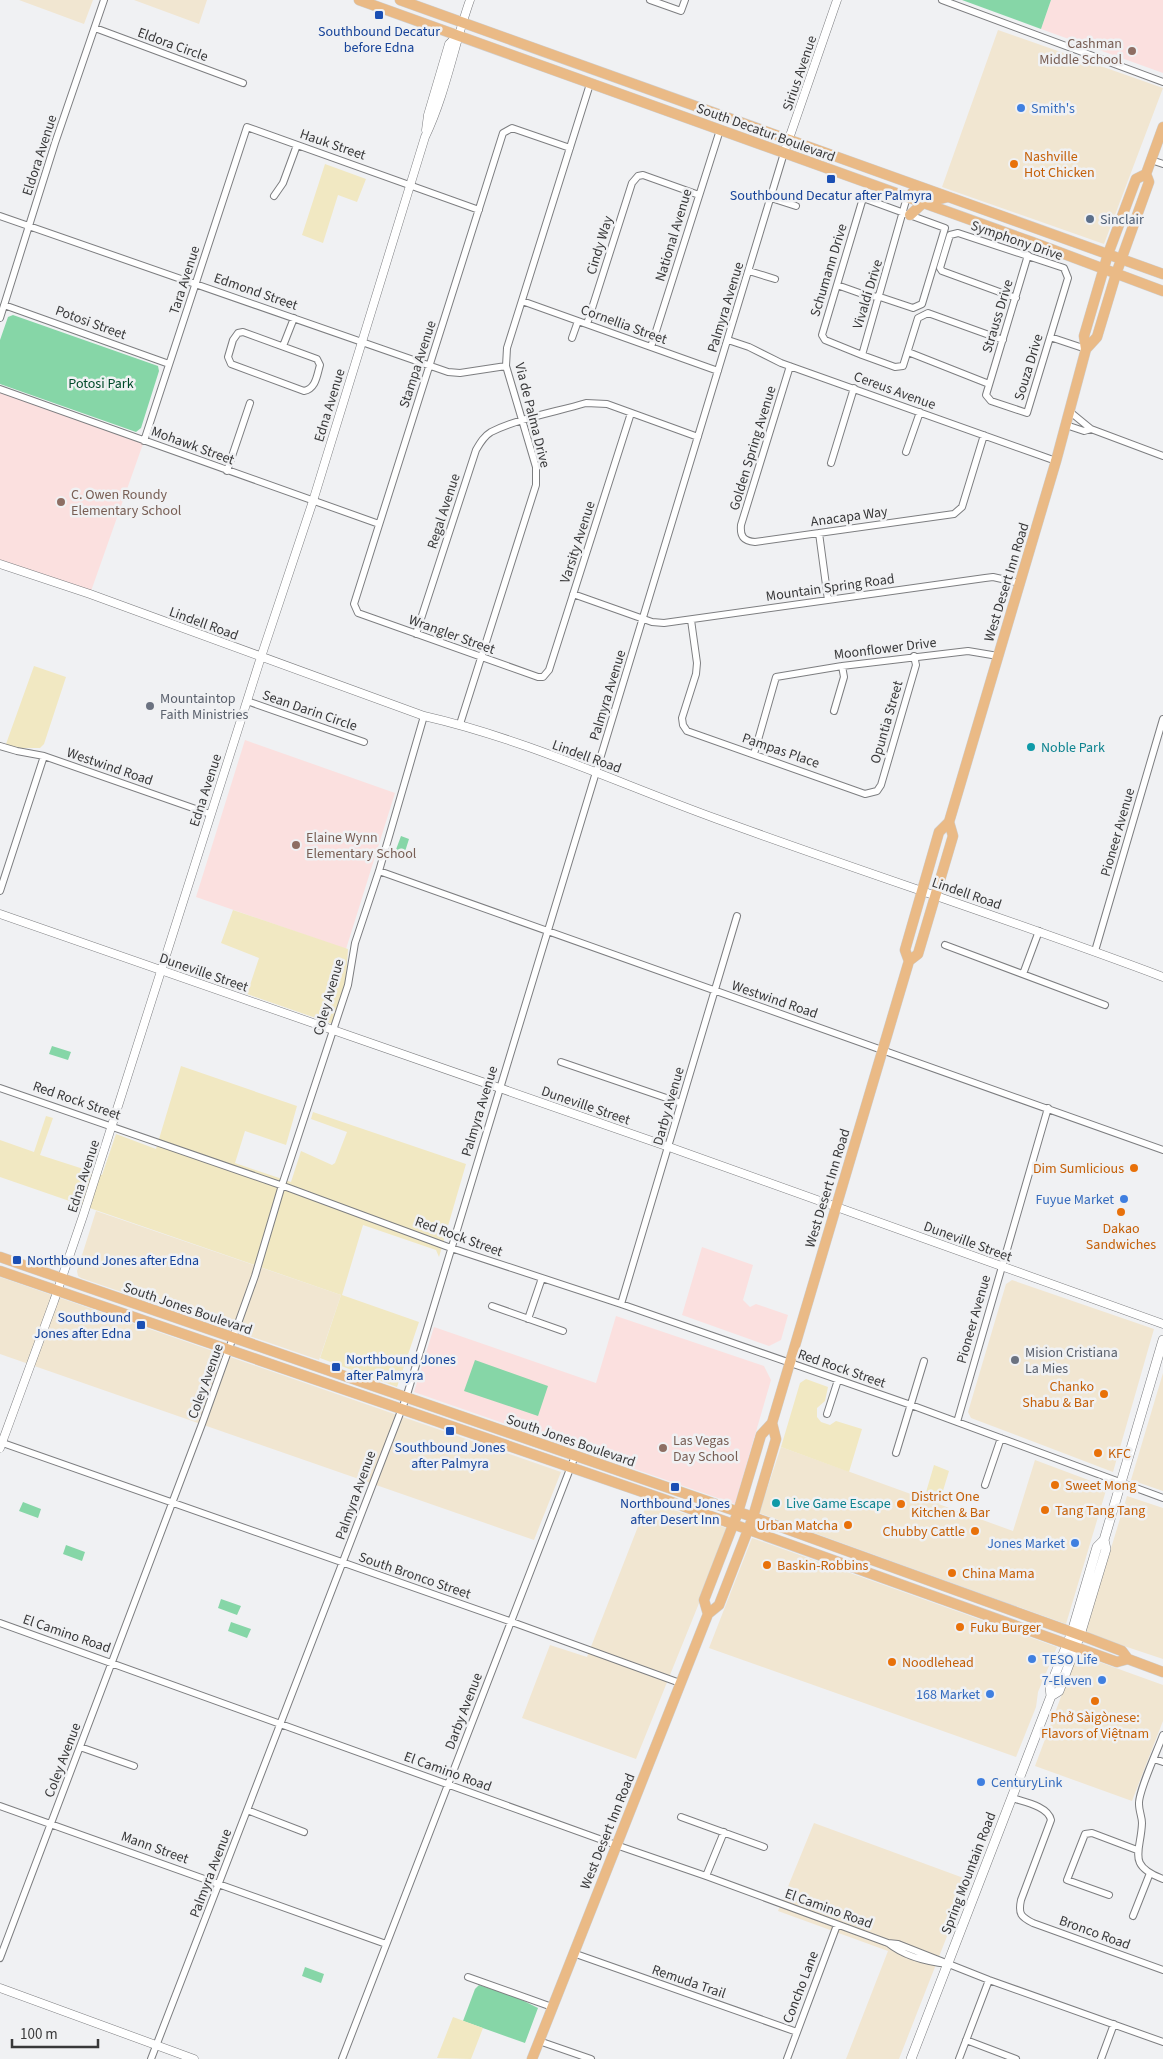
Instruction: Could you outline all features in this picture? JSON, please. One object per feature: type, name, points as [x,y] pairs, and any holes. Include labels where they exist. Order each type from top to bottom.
[{"type":"main road","name":"South Decatur Boulevard","points":[[359,0],[460,29],[635,85],[1163,274]]},
{"type":"main road","name":"South Decatur Boulevard","points":[[400,0],[460,29],[590,84],[907,197],[1163,292]]},
{"type":"main road","points":[[590,84],[593,79],[600,79],[630,90],[635,85]]},
{"type":"main road","name":"West Desert Inn Road","points":[[1086,349],[1097,337],[1121,259],[1149,182],[1146,174],[1163,127]]},
{"type":"main road","name":"West Desert Inn Road","points":[[708,1614],[704,1600],[734,1524],[761,1435],[772,1423],[909,961],[918,954],[936,895],[953,836],[950,822],[1066,425],[1086,349],[1084,336],[1103,269],[1136,179],[1146,174]]},
{"type":"main road","points":[[907,197],[913,193],[936,200],[949,197]]},
{"type":"main road","points":[[906,216],[923,203]]},
{"type":"main road","points":[[961,217],[988,220],[1012,227],[1015,221]]},
{"type":"main road","name":"West Desert Inn Road","points":[[909,961],[905,950],[939,832],[950,822]]},
{"type":"main road","name":"South Jones Boulevard","points":[[0,1257],[753,1517],[1076,1633],[1122,1651],[1128,1659],[1163,1672]]},
{"type":"main road","name":"South Jones Boulevard","points":[[0,1271],[734,1524],[1117,1662],[1128,1659]]},
{"type":"main road","name":"Spring Mountain Road","points":[[911,2059],[1051,1696],[1058,1691],[1076,1633],[1097,1546],[1104,1540],[1163,1340]]},
{"type":"main road","name":"West Desert Inn Road","points":[[532,2059],[708,1614],[719,1606],[753,1517],[776,1439],[772,1423]]},
{"type":"main road","points":[[904,1572],[904,1585]]},
{"type":"street","name":"Eldora Avenue","points":[[0,318],[104,0]]},
{"type":"street","name":"Edna Avenue","points":[[1,1444],[62,1279],[210,814],[313,501],[425,136],[428,115],[449,44],[460,29],[470,0]]},
{"type":"street","points":[[650,0],[681,11],[685,0]]},
{"type":"street","name":"Sirius Avenue","points":[[784,154],[837,0]]},
{"type":"street","points":[[942,0],[1163,82]]},
{"type":"street","name":"Eldora Circle","points":[[95,28],[243,83]]},
{"type":"street","name":"Via de Palma Drive","points":[[460,724],[536,485],[536,467],[506,366],[507,348],[590,84]]},
{"type":"street","name":"Hauk Street","points":[[247,127],[479,210]]},
{"type":"street","name":"Tara Avenue","points":[[144,441],[247,127]]},
{"type":"street","name":"Stampa Avenue","points":[[355,609],[354,604],[379,524],[504,133],[512,128],[570,148]]},
{"type":"street","name":"National Avenue","points":[[651,347],[720,130]]},
{"type":"street","points":[[274,196],[284,183],[296,145]]},
{"type":"street","name":"Palmyra Avenue","points":[[151,2059],[343,1563],[400,1409],[406,1398],[546,931],[597,772],[784,154]]},
{"type":"street","points":[[1151,160],[1163,164]]},
{"type":"street","name":"Cindy Way","points":[[587,324],[632,183],[638,176],[642,175],[699,195]]},
{"type":"street","name":"Vivaldi Drive","points":[[862,355],[906,216],[907,197]]},
{"type":"street","points":[[771,198],[796,206]]},
{"type":"street","name":"Schumann Drive","points":[[862,355],[825,340],[822,335],[863,198],[906,216]]},
{"type":"street","name":"Edmond Street","points":[[0,216],[429,367],[460,373],[506,366]]},
{"type":"street","points":[[837,285],[868,296],[880,297],[913,308],[922,304],[944,228],[906,216]]},
{"type":"street","name":"Symphony Drive","points":[[1016,298],[942,271],[940,268],[950,235],[958,233],[1028,255],[1064,268],[1066,273]]},
{"type":"street","name":"Strauss Drive","points":[[989,384],[1028,255]]},
{"type":"street","points":[[749,271],[775,279]]},
{"type":"street","name":"Souza Drive","points":[[989,384],[986,395],[990,401],[1027,413],[1068,278],[1066,273]]},
{"type":"street","name":"Cornellia Street","points":[[522,300],[718,372]]},
{"type":"street","name":"Potosi Street","points":[[4,305],[170,364]]},
{"type":"street","points":[[862,355],[895,367],[903,366],[918,318],[928,313],[1003,340]]},
{"type":"street","points":[[284,346],[294,318]]},
{"type":"street","points":[[572,338],[578,321]]},
{"type":"street","points":[[238,333],[248,333],[284,346],[312,356],[319,361],[320,365],[311,389],[304,391],[235,366],[229,361],[228,357],[233,340],[238,333]]},
{"type":"street","points":[[1050,336],[1086,349]]},
{"type":"street","name":"Cereus Avenue","points":[[728,340],[749,347],[790,366],[1056,461]]},
{"type":"street","points":[[908,352],[989,384]]},
{"type":"street","name":"Golden Spring Avenue","points":[[743,538],[740,533],[741,525],[790,366]]},
{"type":"street","points":[[831,463],[854,388]]},
{"type":"street","name":"Mohawk Street","points":[[0,389],[379,524]]},
{"type":"street","points":[[226,471],[250,403]]},
{"type":"street","points":[[522,421],[586,403],[607,404],[698,437]]},
{"type":"street","points":[[1069,411],[1091,429],[1163,456]]},
{"type":"street","name":"Varsity Avenue","points":[[543,677],[549,670],[631,412]]},
{"type":"street","points":[[906,452],[920,412]]},
{"type":"street","name":"Regal Avenue","points":[[416,634],[476,450],[481,441],[490,433],[522,421]]},
{"type":"street","points":[[1066,425],[1084,431],[1091,429]]},
{"type":"street","name":"Anacapa Way","points":[[743,538],[747,542],[755,542],[954,514],[962,507],[984,435]]},
{"type":"street","points":[[819,533],[828,600]]},
{"type":"street","name":"Lindell Road","points":[[0,564],[424,716],[460,724],[597,772],[715,818],[1039,931],[1163,977]]},
{"type":"street","name":"Mountain Spring Road","points":[[643,619],[664,623],[691,620],[993,577],[1020,583]]},
{"type":"street","points":[[574,594],[643,619]]},
{"type":"street","name":"Wrangler Street","points":[[355,609],[358,612],[481,658],[543,677]]},
{"type":"street","name":"Pampas Place","points":[[691,620],[697,663],[696,674],[682,718],[682,725],[687,730],[865,794],[874,793]]},
{"type":"street","name":"Moonflower Drive","points":[[754,754],[776,678],[914,656],[968,651],[998,656]]},
{"type":"street","name":"Opuntia Street","points":[[874,793],[877,792],[883,775],[916,665],[914,656]]},
{"type":"street","points":[[834,710],[844,677],[842,666]]},
{"type":"street","name":"Sean Darin Circle","points":[[247,701],[364,742]]},
{"type":"street","name":"Coley Avenue","points":[[0,1958],[230,1350],[348,985],[355,943],[379,871],[424,716]]},
{"type":"street","name":"Pioneer Avenue","points":[[1095,951],[1163,719]]},
{"type":"street","name":"Westwind Road","points":[[0,746],[17,752],[44,756],[210,814]]},
{"type":"street","points":[[0,891],[44,756]]},
{"type":"street","name":"Westwind Road","points":[[379,871],[1163,1150]]},
{"type":"street","name":"Duneville Street","points":[[0,914],[669,1147],[1163,1324]]},
{"type":"street","name":"Darby Avenue","points":[[621,1304],[669,1147],[714,989],[738,916]]},
{"type":"street","points":[[1023,974],[1039,931]]},
{"type":"street","points":[[944,946],[1105,1005]]},
{"type":"street","points":[[561,1062],[681,1103]]},
{"type":"street","name":"Red Rock Street","points":[[0,1088],[282,1185],[451,1248],[621,1304],[911,1405],[1163,1498]]},
{"type":"street","name":"Pioneer Avenue","points":[[957,1422],[1048,1108]]},
{"type":"street","points":[[528,1319],[542,1278]]},
{"type":"street","points":[[492,1306],[563,1331]]},
{"type":"street","points":[[896,1453],[924,1362]]},
{"type":"street","points":[[827,1414],[838,1380]]},
{"type":"street","points":[[985,1485],[1002,1438]]},
{"type":"street","name":"South Bronco Street","points":[[1,1444],[512,1622],[680,1683]]},
{"type":"street","name":"Darby Avenue","points":[[342,2059],[575,1456]]},
{"type":"street","name":"El Camino Road","points":[[0,1623],[706,1876],[888,1943],[896,1950],[933,1963],[948,1964],[1163,2042]]},
{"type":"street","points":[[1163,1735],[1139,1804],[1142,1823],[1137,1850],[1142,1868],[1163,1879]]},
{"type":"street","points":[[80,1747],[134,1766]]},
{"type":"street","points":[[1154,1759],[1163,1762]]},
{"type":"street","name":"Bronco Road","points":[[1012,1798],[1043,1810],[1048,1813],[1051,1820],[1021,1900],[1020,1916],[1033,1924],[1163,1970]]},
{"type":"street","name":"Mann Street","points":[[0,1806],[386,1944]]},
{"type":"street","points":[[247,1810],[304,1832]]},
{"type":"street","points":[[681,1817],[764,1847]]},
{"type":"street","points":[[706,1876],[724,1832]]},
{"type":"street","points":[[1108,1896],[1067,1880],[1085,1834],[1092,1833],[1137,1850]]},
{"type":"street","points":[[1133,1916],[1150,1873]]},
{"type":"street","name":"Concho Lane","points":[[787,2059],[837,1925]]},
{"type":"street","name":"Remuda Trail","points":[[573,1954],[797,2032]]},
{"type":"street","points":[[468,1977],[552,2007]]},
{"type":"street","points":[[959,2059],[989,1980]]},
{"type":"street","points":[[0,1988],[194,2059]]},
{"type":"street","points":[[1101,2059],[1114,2024]]},
{"type":"street","points":[[966,2040],[1016,2059]]},
{"type":"street","points":[[539,2041],[588,2058]]},
{"type":"shaded area","points":[[19,0],[93,0],[84,24]]},
{"type":"shaded area","points":[[134,0],[207,0],[199,24]]},
{"type":"shaded area","name":"Cashman Middle School","points":[[1051,0],[1163,0],[1163,73],[1041,29]]},
{"type":"shaded area","points":[[998,30],[1163,88],[1104,244],[942,187]]},
{"type":"shaded area","name":"C. Owen Roundy Elementary School","points":[[0,389],[144,441],[90,594],[0,564]]},
{"type":"shaded area","name":"Elaine Wynn Elementary School","points":[[245,740],[395,793],[346,949],[196,897]]},
{"type":"shaded area","points":[[96,1211],[341,1295],[319,1360],[78,1276],[77,1271]]},
{"type":"shaded area","points":[[702,1247],[753,1265],[743,1300],[750,1307],[756,1304],[788,1315],[781,1340],[769,1346],[682,1315]]},
{"type":"shaded area","points":[[0,1277],[561,1472],[534,1540],[0,1354]]},
{"type":"shaded area","points":[[1012,1280],[1154,1329],[1113,1472],[971,1418],[968,1412],[1006,1284]]},
{"type":"shaded area","name":"Las Vegas Day School","points":[[616,1316],[764,1366],[771,1380],[735,1504],[414,1392],[434,1327],[596,1383]]},
{"type":"shaded area","points":[[1163,1373],[1163,1491],[1131,1480]]},
{"type":"shaded area","points":[[781,1447],[1013,1531],[1035,1460],[1107,1487],[1066,1624],[759,1513]]},
{"type":"shaded area","points":[[1127,1496],[1163,1508],[1163,1659],[1085,1633]]},
{"type":"shaded area","points":[[648,1501],[729,1529],[636,1759],[522,1718],[550,1645],[587,1657]]},
{"type":"shaded area","points":[[752,1538],[1057,1647],[1038,1692],[1036,1707],[1016,1757],[709,1648]]},
{"type":"shaded area","points":[[1077,1654],[1163,1685],[1163,1721],[1132,1801],[1035,1766]]},
{"type":"shaded area","points":[[814,1823],[969,1880],[899,2059],[846,2059],[888,1951],[778,1911]]},
{"type":"green space","points":[[962,0],[1051,0],[1041,29]]},
{"type":"green space","name":"Potosi Park","points":[[13,315],[158,366],[159,371],[141,428],[136,432],[0,384],[0,340],[8,317]]},
{"type":"green space","points":[[401,836],[409,839],[403,858],[394,855]]},
{"type":"green space","points":[[52,1046],[71,1052],[68,1060],[49,1054]]},
{"type":"green space","points":[[475,1360],[548,1386],[538,1416],[464,1391]]},
{"type":"green space","points":[[23,1502],[41,1509],[38,1518],[19,1511]]},
{"type":"green space","points":[[66,1545],[85,1552],[82,1561],[63,1554]]},
{"type":"green space","points":[[221,1599],[241,1606],[237,1615],[218,1608]]},
{"type":"green space","points":[[231,1622],[251,1629],[247,1638],[228,1631]]},
{"type":"green space","points":[[305,1967],[324,1974],[321,1983],[302,1976]]},
{"type":"green space","points":[[479,1985],[516,1997],[538,2008],[525,2043],[463,2021],[475,1989]]},
{"type":"sand","points":[[325,164],[366,179],[357,202],[338,195],[323,243],[302,235]]},
{"type":"sand","points":[[34,666],[66,677],[44,744],[40,748],[16,748],[6,744]]},
{"type":"sand","points":[[233,910],[348,949],[346,979],[333,1024],[247,994],[259,958],[221,943]]},
{"type":"sand","points":[[181,1066],[297,1106],[286,1145],[245,1131],[235,1163],[291,1182],[301,1151],[332,1165],[335,1163],[347,1132],[311,1119],[313,1112],[466,1164],[439,1257],[436,1250],[363,1225],[342,1295],[419,1322],[397,1387],[320,1358],[341,1295],[0,1177],[0,1140],[34,1152],[46,1116],[53,1118],[40,1155],[102,1175],[116,1134],[156,1149]]},
{"type":"sand","points":[[806,1379],[828,1387],[825,1401],[817,1408],[817,1417],[821,1422],[830,1425],[836,1421],[862,1429],[849,1472],[781,1447],[800,1383]]},
{"type":"sand","points":[[934,1465],[949,1471],[939,1504],[924,1499]]},
{"type":"sand","points":[[453,2017],[483,2028],[471,2059],[437,2058]]},
{"type":"place","name":"Southbound Decatur before Edna","points":[[379,15]]},
{"type":"place","name":"Cashman Middle School","points":[[1132,51]]},
{"type":"place","name":"Smith's","points":[[1021,108]]},
{"type":"place","name":"Nashville Hot Chicken","points":[[1014,164]]},
{"type":"place","name":"Southbound Decatur after Palmyra","points":[[831,179]]},
{"type":"place","name":"Sinclair","points":[[1090,219]]},
{"type":"place","name":"C. Owen Roundy Elementary School","points":[[61,502]]},
{"type":"place","name":"Mountaintop Faith Ministries","points":[[150,706]]},
{"type":"place","name":"Noble Park","points":[[1031,747]]},
{"type":"place","name":"Elaine Wynn Elementary School","points":[[296,845]]},
{"type":"place","name":"Dim Sumlicious","points":[[1134,1168]]},
{"type":"place","name":"Fuyue Market","points":[[1124,1199]]},
{"type":"place","name":"Dakao Sandwiches","points":[[1121,1212]]},
{"type":"place","name":"Northbound Jones after Edna","points":[[17,1260]]},
{"type":"place","name":"Southbound Jones after Edna","points":[[141,1325]]},
{"type":"place","name":"Mision Cristiana La Mies","points":[[1015,1360]]},
{"type":"place","name":"Northbound Jones after Palmyra","points":[[336,1367]]},
{"type":"place","name":"Chanko Shabu & Bar","points":[[1104,1394]]},
{"type":"place","name":"Southbound Jones after Palmyra","points":[[450,1431]]},
{"type":"place","name":"Las Vegas Day School","points":[[663,1448]]},
{"type":"place","name":"KFC","points":[[1098,1453]]},
{"type":"place","name":"Sweet Mong","points":[[1055,1485]]},
{"type":"place","name":"Northbound Jones after Desert Inn","points":[[675,1487]]},
{"type":"place","name":"Live Game Escape","points":[[776,1503]]},
{"type":"place","name":"District One Kitchen & Bar","points":[[901,1504]]},
{"type":"place","name":"Tang Tang Tang","points":[[1045,1510]]},
{"type":"place","name":"Urban Matcha","points":[[848,1525]]},
{"type":"place","name":"Chubby Cattle","points":[[975,1531]]},
{"type":"place","name":"Jones Market","points":[[1075,1543]]},
{"type":"place","name":"Baskin-Robbins","points":[[767,1565]]},
{"type":"place","name":"China Mama","points":[[952,1573]]},
{"type":"place","name":"Fuku Burger","points":[[960,1627]]},
{"type":"place","name":"TESO Life","points":[[1032,1659]]},
{"type":"place","name":"Noodlehead","points":[[892,1662]]},
{"type":"place","name":"7-Eleven","points":[[1102,1680]]},
{"type":"place","name":"168 Market","points":[[990,1694]]},
{"type":"place","name":"Phở Sàigònese: Flavors of Việtnam","points":[[1095,1701]]},
{"type":"place","name":"CenturyLink","points":[[981,1782]]}]
